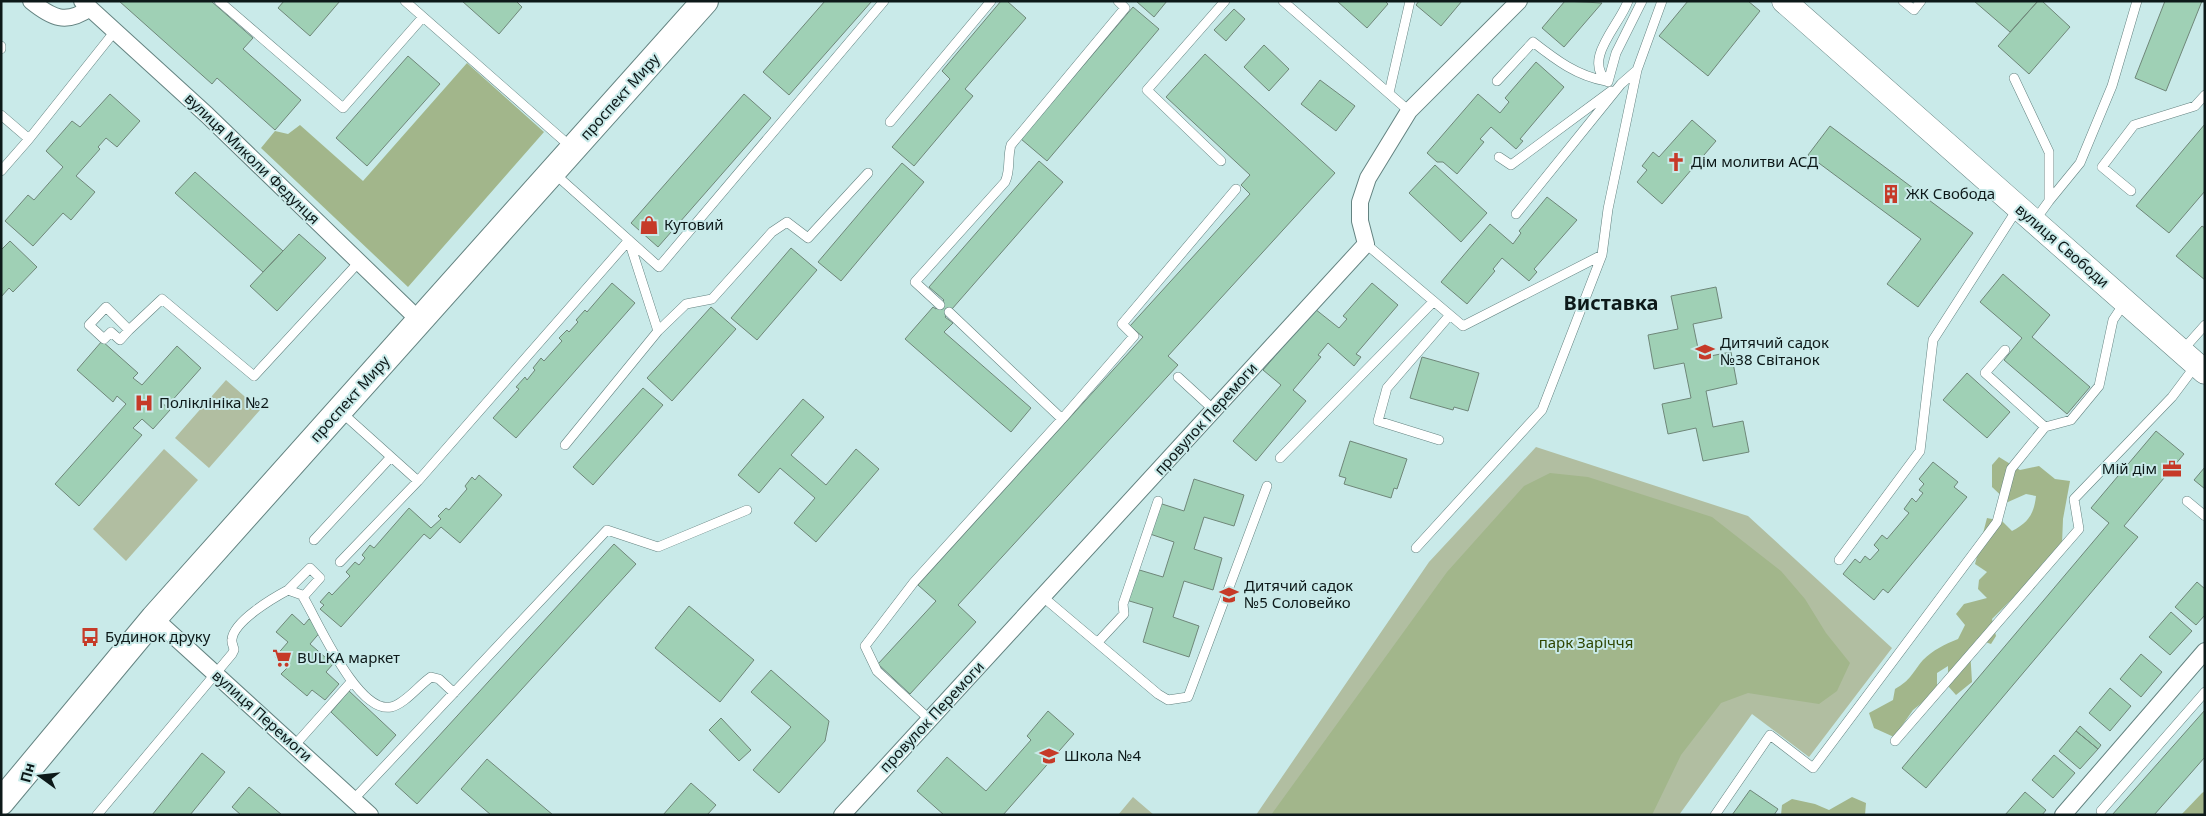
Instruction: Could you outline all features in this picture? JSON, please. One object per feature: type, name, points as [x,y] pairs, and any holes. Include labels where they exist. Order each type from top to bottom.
[{"type":"main road","name":"вулиця Свободи","points":[[1784,1],[2036,207],[2125,302],[2201,356]]},
{"type":"main road","name":"вулиця Свободи","points":[[1802,1],[2036,207],[2201,356]]},
{"type":"main road","name":"проспект Миру","points":[[1,802],[154,618],[701,3]]},
{"type":"street","points":[[31,1],[45,13],[59,18],[78,16],[86,5]]},
{"type":"street","points":[[1366,244],[1360,221],[1360,202],[1368,178],[1409,111],[1519,1]]},
{"type":"street","name":"вулиця Миколи Федунця","points":[[86,5],[207,115],[420,321]]},
{"type":"street","name":"провулок Перемоги","points":[[842,815],[1366,244]]},
{"type":"street","name":"вулиця Перемоги","points":[[154,618],[370,815]]},
{"type":"street","points":[[2063,815],[2205,651]]},
{"type":"lane","points":[[219,1],[343,108],[423,17]]},
{"type":"lane","points":[[406,1],[573,149]]},
{"type":"lane","points":[[552,172],[659,267],[884,1]]},
{"type":"lane","points":[[890,122],[991,1]]},
{"type":"lane","points":[[940,305],[915,282],[1005,182],[1009,174],[1008,155],[1010,145],[1125,8],[1118,1]]},
{"type":"lane","points":[[1221,161],[1147,90],[1225,1]]},
{"type":"lane","points":[[1283,1],[1409,111]]},
{"type":"lane","points":[[1389,94],[1410,1]]},
{"type":"lane","points":[[1608,82],[1600,75],[1597,64],[1604,45],[1624,12],[1628,1]]},
{"type":"lane","points":[[1608,82],[1616,53],[1642,1]]},
{"type":"lane","points":[[1416,548],[1542,410],[1602,255],[1608,209],[1637,70],[1662,1]]},
{"type":"lane","points":[[1904,1],[1914,10],[1921,1]]},
{"type":"lane","points":[[1839,560],[1920,451],[1933,340],[2036,207],[2080,163],[2112,86],[2137,1]]},
{"type":"lane","points":[[1,171],[115,31]]},
{"type":"lane","points":[[1497,82],[1533,42],[1559,63],[1590,78],[1621,84]]},
{"type":"lane","points":[[1499,157],[1511,165],[1621,84],[1637,70]]},
{"type":"lane","points":[[2014,78],[2049,152],[2036,207]]},
{"type":"lane","points":[[1516,214],[1621,84]]},
{"type":"lane","points":[[2132,191],[2102,168],[2134,125],[2195,106],[2205,94]]},
{"type":"lane","points":[[1,115],[28,139]]},
{"type":"lane","points":[[565,445],[658,330],[686,304],[712,299],[772,232],[787,222],[808,238],[868,173]]},
{"type":"lane","points":[[929,719],[877,671],[865,646],[914,582],[1062,419],[1134,336],[1122,324],[1236,189]]},
{"type":"lane","points":[[629,240],[658,330]]},
{"type":"lane","points":[[340,562],[418,481],[629,240]]},
{"type":"lane","points":[[1366,244],[1463,326],[1602,255]]},
{"type":"lane","points":[[129,330],[106,307],[90,325],[104,339],[111,332],[120,340],[162,299],[254,376],[359,262]]},
{"type":"lane","points":[[1280,458],[1433,302]]},
{"type":"lane","points":[[1715,815],[1770,735],[1814,768],[1997,522],[2011,469],[2045,427],[2071,420],[2099,386],[2113,320],[2125,302]]},
{"type":"lane","points":[[949,312],[1062,419]]},
{"type":"lane","points":[[1439,440],[1378,421],[1387,388],[1450,316]]},
{"type":"lane","points":[[2005,350],[1985,373],[2045,427]]},
{"type":"lane","points":[[1895,740],[2079,529],[2074,500],[2172,397],[2201,356]]},
{"type":"lane","points":[[1178,377],[1214,410]]},
{"type":"lane","points":[[340,410],[390,458],[418,481]]},
{"type":"lane","points":[[314,540],[390,458]]},
{"type":"lane","points":[[1044,597],[1158,694],[1168,700],[1188,697],[1267,486]]},
{"type":"lane","points":[[1098,642],[1124,614],[1123,604],[1158,501]]},
{"type":"lane","points":[[2188,501],[2205,516]]},
{"type":"lane","points":[[353,800],[607,530],[658,547],[747,510]]},
{"type":"lane","points":[[97,815],[216,674],[234,650],[231,641],[233,634],[243,622],[255,610],[288,590],[310,568],[320,578],[303,597]]},
{"type":"lane","points":[[288,590],[303,597],[351,682],[368,698],[382,707],[393,707],[431,677],[440,679],[454,693]]},
{"type":"lane","points":[[294,746],[351,682]]},
{"type":"lane","points":[[2101,811],[2205,692]]},
{"type":"green space","points":[[467,63],[544,132],[408,287],[261,148],[275,131],[288,134],[300,125],[363,181]]},
{"type":"green space","points":[[226,380],[260,410],[209,468],[175,438]]},
{"type":"green space","name":"парк Заріччя","points":[[1536,447],[1748,516],[1892,648],[1809,757],[1752,714],[1679,815],[1256,815],[1429,562]]},
{"type":"green space","points":[[164,449],[198,480],[126,561],[93,529]]},
{"type":"green space","points":[[1999,457],[2020,470],[2039,466],[2055,479],[2070,481],[2063,519],[2062,544],[2042,564],[2034,589],[2013,598],[1992,619],[1996,636],[1991,644],[1977,639],[1970,649],[1972,682],[1956,695],[1948,686],[1948,666],[1937,673],[1937,691],[1913,710],[1894,737],[1874,728],[1869,713],[1893,700],[1895,689],[1908,679],[1927,656],[1958,639],[1965,625],[1956,614],[1964,604],[1987,598],[1978,589],[1979,580],[1987,572],[1975,564],[1987,518],[2002,521],[2012,531],[2026,521],[2034,508],[2036,496],[2026,494],[2008,502],[1992,487],[1992,465]]},
{"type":"green space","name":"парк Заріччя","points":[[1550,473],[1588,477],[1712,517],[1781,571],[1805,599],[1826,633],[1850,663],[1837,691],[1819,704],[1748,693],[1721,703],[1681,755],[1652,815],[1271,815],[1447,572],[1524,486]]},
{"type":"green space","points":[[2205,791],[2205,815],[2181,815],[2202,793]]},
{"type":"green space","points":[[1133,797],[1154,815],[1118,815]]},
{"type":"green space","points":[[1852,797],[1866,803],[1865,815],[1781,815],[1782,805],[1792,799],[1815,804],[1829,810]]},
{"type":"building","points":[[119,1],[211,1],[253,38],[243,49],[301,100],[275,130],[217,78],[212,84]]},
{"type":"building","points":[[284,1],[340,1],[310,36],[278,8]]},
{"type":"building","points":[[462,1],[516,1],[522,7],[499,34]]},
{"type":"building","points":[[825,1],[872,1],[789,95],[763,72]]},
{"type":"building","points":[[1001,1],[1007,1],[1026,18],[965,89],[973,96],[914,166],[892,147],[950,79],[942,71]]},
{"type":"building","points":[[1136,1],[1167,1],[1154,17]]},
{"type":"building","points":[[1337,1],[1385,1],[1388,4],[1367,28]]},
{"type":"building","points":[[1419,1],[1462,1],[1441,26],[1416,5]]},
{"type":"building","points":[[1565,1],[1602,3],[1564,47],[1542,28]]},
{"type":"building","points":[[1688,1],[1748,1],[1760,11],[1708,76],[1659,36]]},
{"type":"building","points":[[1974,1],[2036,1],[2037,2],[2010,32]]},
{"type":"building","points":[[2038,1],[2042,1],[2070,27],[2029,74],[1998,46]]},
{"type":"building","points":[[2165,1],[2202,1],[2166,91],[2135,78]]},
{"type":"building","points":[[1133,7],[1159,29],[1047,161],[1021,139]]},
{"type":"building","points":[[1234,9],[1245,19],[1226,41],[1214,30]]},
{"type":"building","points":[[1264,45],[1289,69],[1269,91],[1244,67]]},
{"type":"building","points":[[1205,54],[1335,173],[1168,356],[1178,365],[958,605],[976,622],[910,694],[878,664],[936,601],[918,585],[1143,337],[1130,326],[1250,194],[1241,185],[1250,175],[1166,97]]},
{"type":"building","points":[[408,56],[440,84],[367,166],[336,138]]},
{"type":"building","points":[[1536,62],[1564,87],[1520,139],[1523,141],[1516,149],[1491,127],[1480,139],[1484,142],[1457,174],[1443,162],[1437,162],[1427,153],[1478,94],[1500,113],[1509,102],[1505,98]]},
{"type":"building","points":[[1320,80],[1355,106],[1336,131],[1301,104]]},
{"type":"building","points":[[110,94],[140,121],[117,147],[106,138],[98,147],[100,149],[76,176],[95,192],[71,220],[63,213],[33,246],[5,221],[28,195],[34,200],[63,167],[46,151],[72,121],[80,127]]},
{"type":"building","points":[[744,94],[771,118],[658,247],[631,223]]},
{"type":"building","points":[[1692,120],[1716,141],[1662,204],[1637,182],[1647,170],[1642,166],[1653,152],[1659,157]]},
{"type":"building","points":[[2205,124],[2205,191],[2169,233],[2136,206]]},
{"type":"building","name":"ЖК Свобода","points":[[1830,126],[1973,233],[1918,307],[1887,284],[1921,239],[1808,155]]},
{"type":"building","points":[[1039,161],[1063,182],[945,317],[953,323],[944,332],[1031,408],[1011,432],[905,339],[933,307],[936,309],[944,300],[929,287]]},
{"type":"building","points":[[902,163],[924,182],[841,281],[818,262]]},
{"type":"building","points":[[1435,165],[1487,213],[1461,242],[1409,193]]},
{"type":"building","points":[[195,172],[283,251],[263,272],[175,193]]},
{"type":"building","points":[[1547,197],[1577,220],[1534,269],[1537,272],[1529,281],[1502,258],[1493,269],[1495,271],[1467,304],[1441,282],[1490,224],[1513,244],[1521,233],[1519,231]]},
{"type":"building","points":[[2202,226],[2205,228],[2205,280],[2176,256]]},
{"type":"building","points":[[299,234],[326,258],[277,311],[250,286]]},
{"type":"building","points":[[10,241],[37,267],[13,292],[9,288],[1,297],[1,250]]},
{"type":"building","points":[[791,248],[817,270],[757,340],[731,318]]},
{"type":"building","points":[[2003,274],[2050,315],[2032,337],[2090,387],[2067,414],[2004,360],[2022,338],[1980,302]]},
{"type":"building","points":[[612,283],[635,303],[516,438],[493,418],[519,389],[516,387],[525,377],[527,380],[535,370],[533,368],[541,358],[544,361],[562,341],[559,338],[567,330],[569,332],[578,322],[576,320],[585,310],[587,312]]},
{"type":"building","points":[[1372,283],[1398,305],[1356,354],[1361,357],[1354,366],[1328,343],[1318,355],[1321,357],[1293,390],[1306,401],[1256,461],[1233,441],[1281,385],[1263,370],[1315,309],[1339,328],[1347,319],[1343,316]]},
{"type":"building","points":[[1716,287],[1722,318],[1693,324],[1700,358],[1731,352],[1737,384],[1706,391],[1713,427],[1743,421],[1749,452],[1703,461],[1696,428],[1668,434],[1662,404],[1691,398],[1684,363],[1654,369],[1648,335],[1678,329],[1671,296]]},
{"type":"building","points":[[711,307],[736,329],[672,401],[647,378]]},
{"type":"building","points":[[102,341],[138,373],[133,378],[142,385],[177,346],[201,368],[169,404],[162,397],[159,400],[170,410],[153,429],[142,419],[133,428],[142,435],[79,506],[55,484],[126,404],[117,396],[113,402],[77,370]]},
{"type":"building","points":[[1422,357],[1479,373],[1468,411],[1454,407],[1453,410],[1410,398]]},
{"type":"building","points":[[1967,373],[2010,412],[1987,438],[1943,400]]},
{"type":"building","points":[[643,388],[663,405],[593,485],[573,467]]},
{"type":"building","points":[[803,399],[824,417],[791,455],[826,485],[856,449],[879,469],[816,542],[794,523],[815,498],[780,468],[759,493],[738,475]]},
{"type":"building","points":[[2156,431],[2184,454],[2124,526],[2138,537],[1926,788],[1902,768],[2109,523],[2091,508]]},
{"type":"building","points":[[1350,441],[1407,459],[1397,489],[1394,488],[1391,498],[1344,484],[1346,478],[1339,476]]},
{"type":"building","points":[[1933,462],[1958,482],[1954,487],[1967,497],[1888,593],[1883,589],[1874,600],[1843,574],[1855,559],[1860,563],[1865,556],[1870,560],[1879,550],[1874,545],[1882,535],[1887,539],[1909,513],[1904,509],[1912,498],[1916,502],[1923,493],[1919,490],[1924,484],[1919,479]]},
{"type":"building","points":[[2205,467],[2205,489],[2194,480]]},
{"type":"building","points":[[479,475],[502,495],[460,543],[441,527],[430,539],[424,534],[341,627],[320,609],[324,605],[320,602],[329,592],[332,595],[350,576],[346,572],[355,562],[359,565],[365,558],[362,555],[370,545],[374,548],[409,508],[431,528],[441,519],[438,516],[446,508],[449,510],[467,489],[465,486],[472,477],[475,480]]},
{"type":"building","points":[[1194,479],[1244,495],[1234,526],[1204,517],[1194,549],[1222,558],[1213,590],[1184,581],[1173,617],[1199,626],[1189,657],[1143,642],[1153,608],[1126,600],[1136,569],[1163,577],[1174,542],[1150,534],[1159,503],[1184,511]]},
{"type":"building","points":[[614,544],[636,564],[417,804],[395,784]]},
{"type":"building","points":[[2197,582],[2205,589],[2205,615],[2196,625],[2175,607]]},
{"type":"building","points":[[689,606],[754,660],[720,702],[655,648]]},
{"type":"building","points":[[2171,612],[2192,631],[2170,655],[2149,637]]},
{"type":"building","points":[[292,614],[304,625],[309,619],[322,630],[310,644],[333,664],[326,672],[339,684],[325,700],[312,690],[307,696],[281,674],[287,668],[275,657],[288,642],[276,632]]},
{"type":"building","points":[[2141,654],[2162,672],[2141,697],[2120,679]]},
{"type":"building","points":[[771,670],[829,721],[825,741],[779,793],[753,770],[791,727],[751,692]]},
{"type":"building","points":[[2110,688],[2131,706],[2110,731],[2089,713]]},
{"type":"building","points":[[349,691],[396,735],[377,756],[331,712]]},
{"type":"building","points":[[2205,710],[2205,757],[2154,815],[2112,815]]},
{"type":"building","points":[[1048,711],[1074,734],[1003,815],[944,815],[917,791],[947,757],[986,791],[1031,740],[1027,736]]},
{"type":"building","points":[[721,718],[751,750],[739,761],[709,730]]},
{"type":"building","points":[[2080,726],[2101,745],[2098,749],[2076,731]]},
{"type":"building","points":[[2076,731],[2098,749],[2080,769],[2059,751]]},
{"type":"building","points":[[202,753],[225,772],[190,815],[152,815]]},
{"type":"building","points":[[2054,755],[2075,773],[2053,798],[2032,780]]},
{"type":"building","points":[[487,759],[553,815],[491,815],[461,789]]},
{"type":"building","points":[[691,783],[716,805],[707,815],[663,815]]},
{"type":"building","points":[[249,787],[282,815],[241,815],[232,807]]},
{"type":"building","points":[[1750,790],[1778,809],[1774,815],[1732,815]]},
{"type":"building","points":[[2025,792],[2046,810],[2042,815],[2005,815]]},
{"type":"place","name":"Дім молитви АСД","points":[[1676,162]]},
{"type":"place","name":"ЖК Свобода","points":[[1891,194]]},
{"type":"place","name":"Кутовий","points":[[649,225]]},
{"type":"place","name":"Дитячий садок №38 Світанок","points":[[1705,352]]},
{"type":"place","name":"Поліклініка №2","points":[[144,403]]},
{"type":"place","name":"Мій дім","points":[[2172,469]]},
{"type":"place","name":"Дитячий садок №5 Соловейко","points":[[1229,595]]},
{"type":"place","name":"Будинок друку","points":[[90,637]]},
{"type":"place","name":"BULKA маркет","points":[[282,658]]},
{"type":"place","name":"Школа №4","points":[[1049,756]]},
{"type":"district","name":"Виставка","points":[[1611,303]]}]
